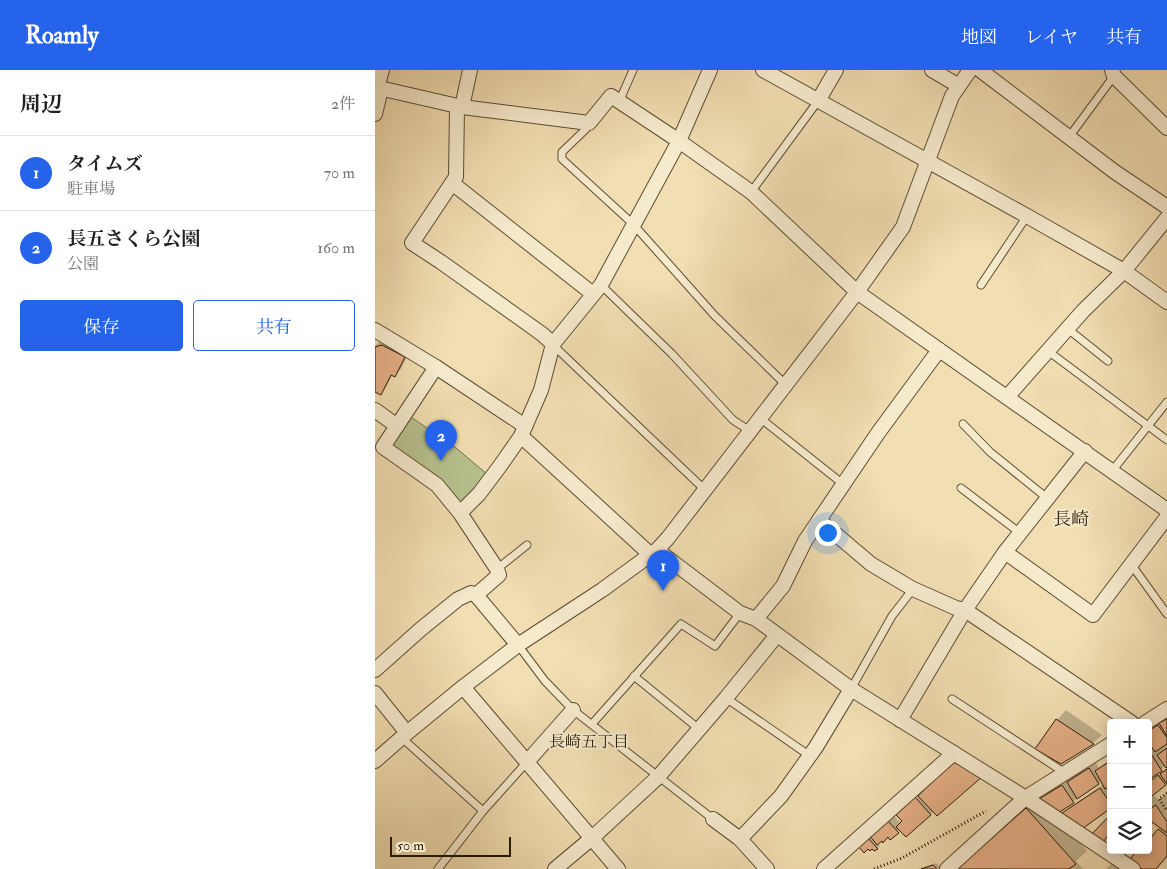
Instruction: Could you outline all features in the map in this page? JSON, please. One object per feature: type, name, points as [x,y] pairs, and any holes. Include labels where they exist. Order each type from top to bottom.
[{"type":"street","points":[[375,114],[382,70]]},
{"type":"street","points":[[470,70],[459,106],[456,177],[412,243],[542,334],[553,344]]},
{"type":"street","points":[[460,514],[479,494],[523,431],[541,390],[553,344],[597,290],[679,141],[710,70]]},
{"type":"street","points":[[763,70],[1124,271],[1167,302]]},
{"type":"street","points":[[818,101],[836,70]]},
{"type":"street","points":[[932,70],[959,86]]},
{"type":"street","points":[[375,761],[463,687],[518,645],[602,590],[654,552],[705,490],[857,292],[903,227],[952,96],[970,70]]},
{"type":"street","points":[[980,70],[1115,172],[1167,207]]},
{"type":"street","points":[[1113,73],[1167,128]]},
{"type":"street","points":[[378,88],[459,106],[589,123],[611,96],[751,192],[857,292],[1167,510]]},
{"type":"street","points":[[452,182],[597,290]]},
{"type":"street","points":[[1007,397],[1083,311],[1124,271],[1167,218]]},
{"type":"street","points":[[375,330],[436,367],[523,431],[654,552],[740,614],[756,619],[851,689],[1025,798],[1133,869]]},
{"type":"street","points":[[756,619],[783,586],[805,541],[843,484],[939,350]]},
{"type":"street","points":[[436,367],[383,447],[437,485],[460,514],[497,569],[499,575],[476,595]]},
{"type":"street","points":[[375,410],[397,426]]},
{"type":"street","points":[[900,720],[965,610],[1005,552],[1085,451]]},
{"type":"street","points":[[1005,552],[1093,615],[1167,517]]},
{"type":"street","points":[[819,520],[871,564],[913,589],[956,608],[965,610],[1126,719]]},
{"type":"street","points":[[375,670],[458,599],[471,593],[476,595],[518,645]]},
{"type":"street","points":[[555,869],[658,777],[777,636]]},
{"type":"street","points":[[463,687],[618,869]]},
{"type":"street","points":[[740,839],[781,796],[810,756],[851,689]]},
{"type":"street","points":[[375,693],[405,736]]},
{"type":"street","points":[[1151,719],[1167,709]]},
{"type":"street","points":[[527,762],[573,710]]},
{"type":"street","points":[[947,869],[1025,798],[1107,747]]},
{"type":"street","points":[[824,869],[954,753]]},
{"type":"street","points":[[713,819],[740,839],[767,869]]},
{"type":"lane","points":[[619,102],[633,70]]},
{"type":"lane","points":[[1069,137],[1113,73]]},
{"type":"lane","points":[[751,192],[818,101]]},
{"type":"lane","points":[[589,123],[561,152],[562,159],[633,224],[715,316],[785,384]]},
{"type":"lane","points":[[981,285],[1027,216]]},
{"type":"lane","points":[[597,290],[672,354],[733,420],[750,431]]},
{"type":"lane","points":[[1068,329],[1108,361]]},
{"type":"lane","points":[[553,344],[705,490]]},
{"type":"lane","points":[[1048,351],[1167,440]]},
{"type":"lane","points":[[1113,471],[1167,402]]},
{"type":"lane","points":[[759,418],[843,484]]},
{"type":"lane","points":[[963,424],[990,452],[1047,498]]},
{"type":"lane","points":[[961,488],[1020,533]]},
{"type":"lane","points":[[497,569],[527,545]]},
{"type":"lane","points":[[1131,564],[1167,614]]},
{"type":"lane","points":[[851,689],[892,616],[913,589]]},
{"type":"lane","points":[[592,724],[681,624],[715,646],[740,614]]},
{"type":"lane","points":[[518,645],[545,681],[573,710],[713,819]]},
{"type":"lane","points":[[634,676],[699,729]]},
{"type":"lane","points":[[726,698],[810,756]]},
{"type":"lane","points":[[952,699],[1065,773]]},
{"type":"lane","points":[[405,736],[483,811]]},
{"type":"lane","points":[[438,869],[483,811],[527,762]]},
{"type":"path","points":[[1167,793],[1159,799],[1167,811]]},
{"type":"path","points":[[873,869],[903,858],[989,810]]},
{"type":"green space","points":[[408,415],[456,448],[487,474],[477,491],[459,507],[391,448],[391,441]]},
{"type":"building","points":[[382,345],[405,357],[395,377],[391,375],[381,395],[375,392],[375,347]]},
{"type":"building","points":[[1056,719],[1094,744],[1061,764],[1035,749]]},
{"type":"building","points":[[1167,719],[1167,736],[1159,723]]},
{"type":"building","points":[[1158,725],[1167,738],[1167,744],[1155,752],[1152,748],[1152,729]]},
{"type":"building","points":[[1167,748],[1167,767],[1166,768],[1157,755]]},
{"type":"building","points":[[1152,755],[1162,771],[1152,777]]},
{"type":"building","points":[[953,762],[983,776],[937,816],[918,796]]},
{"type":"building","points":[[1107,763],[1107,788],[1105,789],[1095,771]]},
{"type":"building","points":[[1089,768],[1099,784],[1077,799],[1067,782]]},
{"type":"building","points":[[1167,769],[1167,784],[1160,774]]},
{"type":"building","points":[[1158,775],[1166,785],[1152,796],[1152,780]]},
{"type":"building","points":[[1062,785],[1074,803],[1058,813],[1039,799]]},
{"type":"building","points":[[1100,788],[1107,798],[1107,811],[1082,829],[1065,818],[1062,813]]},
{"type":"building","points":[[915,797],[931,815],[906,837],[896,827],[902,821],[896,815]]},
{"type":"building","points":[[1156,805],[1167,822],[1167,833],[1152,822],[1152,808]]},
{"type":"building","points":[[1026,808],[1076,864],[1069,869],[957,869]]},
{"type":"building","points":[[1107,818],[1107,837],[1102,844],[1090,836]]},
{"type":"building","points":[[887,820],[899,833],[890,840],[888,837],[883,843],[882,841],[877,845],[870,836]]},
{"type":"building","points":[[1158,829],[1167,836],[1167,856],[1156,869],[1142,869],[1130,859],[1134,854],[1152,854],[1152,836]]},
{"type":"building","points":[[868,838],[878,849],[870,851],[868,849],[864,853],[859,847]]},
{"type":"building","points":[[933,865],[937,869],[921,869]]},
{"type":"place","name":"長五さくら公園","points":[[441,461]]},
{"type":"place","name":"タイムズ","points":[[663,591]]},
{"type":"district","name":"長崎","points":[[1071,519]]},
{"type":"district","name":"長崎五丁目","points":[[589,742]]}]
